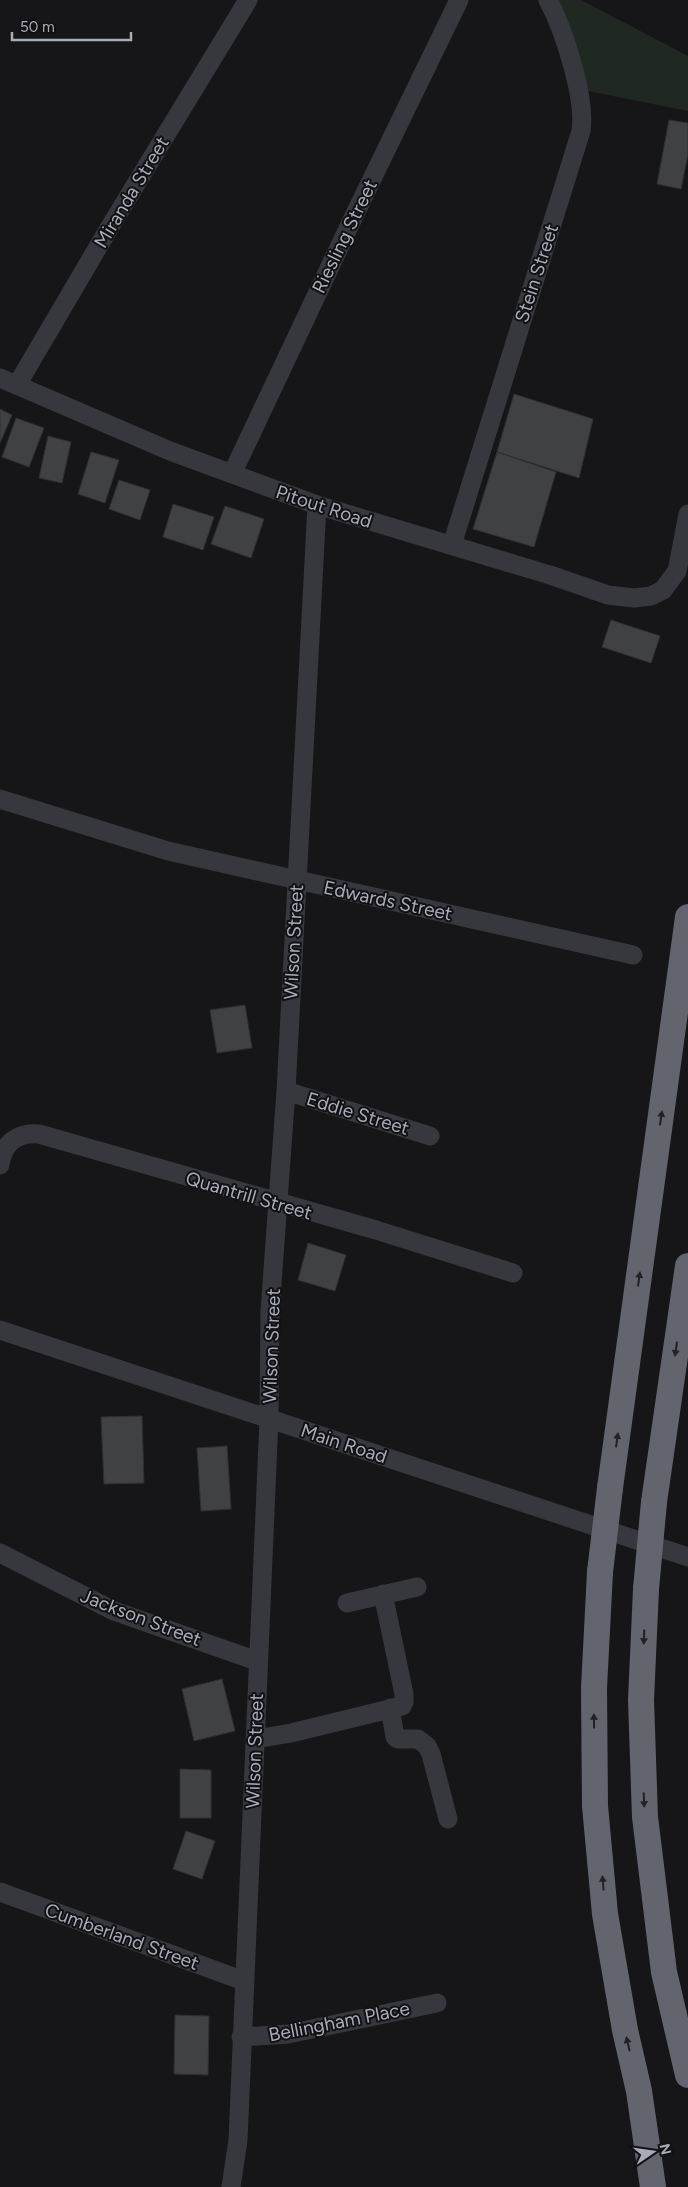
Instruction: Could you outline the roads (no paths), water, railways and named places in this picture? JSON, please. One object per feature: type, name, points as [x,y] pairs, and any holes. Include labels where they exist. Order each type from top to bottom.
[{"type":"highway","points":[[653,2187],[638,2091],[625,2030],[605,1914],[595,1806],[594,1688],[600,1572],[610,1488],[688,917]]},
{"type":"highway","points":[[688,1266],[654,1502],[646,1589],[641,1700],[645,1816],[664,1972],[688,2075]]},
{"type":"highway","points":[[664,1972],[688,2034]]},
{"type":"highway","points":[[638,2091],[669,2187]]},
{"type":"street","name":"Miranda Street","points":[[8,382],[108,230],[248,0]]},
{"type":"street","name":"Riesling Street","points":[[232,474],[348,226],[459,0]]},
{"type":"street","name":"Stein Street","points":[[452,545],[582,131],[580,97],[556,14],[548,0]]},
{"type":"street","name":"Pitout Road","points":[[8,382],[170,451],[317,505],[452,545],[619,598],[645,597],[658,592],[673,579],[677,571],[688,514]]},
{"type":"street","name":"Wilson Street","points":[[231,2187],[238,2140],[241,2037],[256,1739],[257,1661],[269,1419],[270,1311],[286,1091],[317,505]]},
{"type":"street","name":"Edwards Street","points":[[0,798],[168,851],[633,955]]},
{"type":"street","name":"Eddie Street","points":[[286,1091],[430,1136]]},
{"type":"street","name":"Quantrill Street","points":[[0,1165],[7,1146],[13,1139],[29,1133],[39,1134],[278,1204],[376,1230],[513,1273]]},
{"type":"street","name":"Main Road","points":[[0,1330],[688,1557]]},
{"type":"street","name":"Jackson Street","points":[[0,1553],[114,1611],[257,1661]]},
{"type":"street","points":[[347,1603],[417,1587]]},
{"type":"street","points":[[256,1739],[291,1733],[402,1706],[404,1694],[383,1594]]},
{"type":"street","points":[[390,1708],[398,1740],[418,1739],[427,1746],[431,1754],[448,1819]]},
{"type":"street","name":"Cumberland Street","points":[[0,1892],[244,1980]]},
{"type":"street","name":"Bellingham Place","points":[[241,2037],[288,2034],[437,2002]]}]
